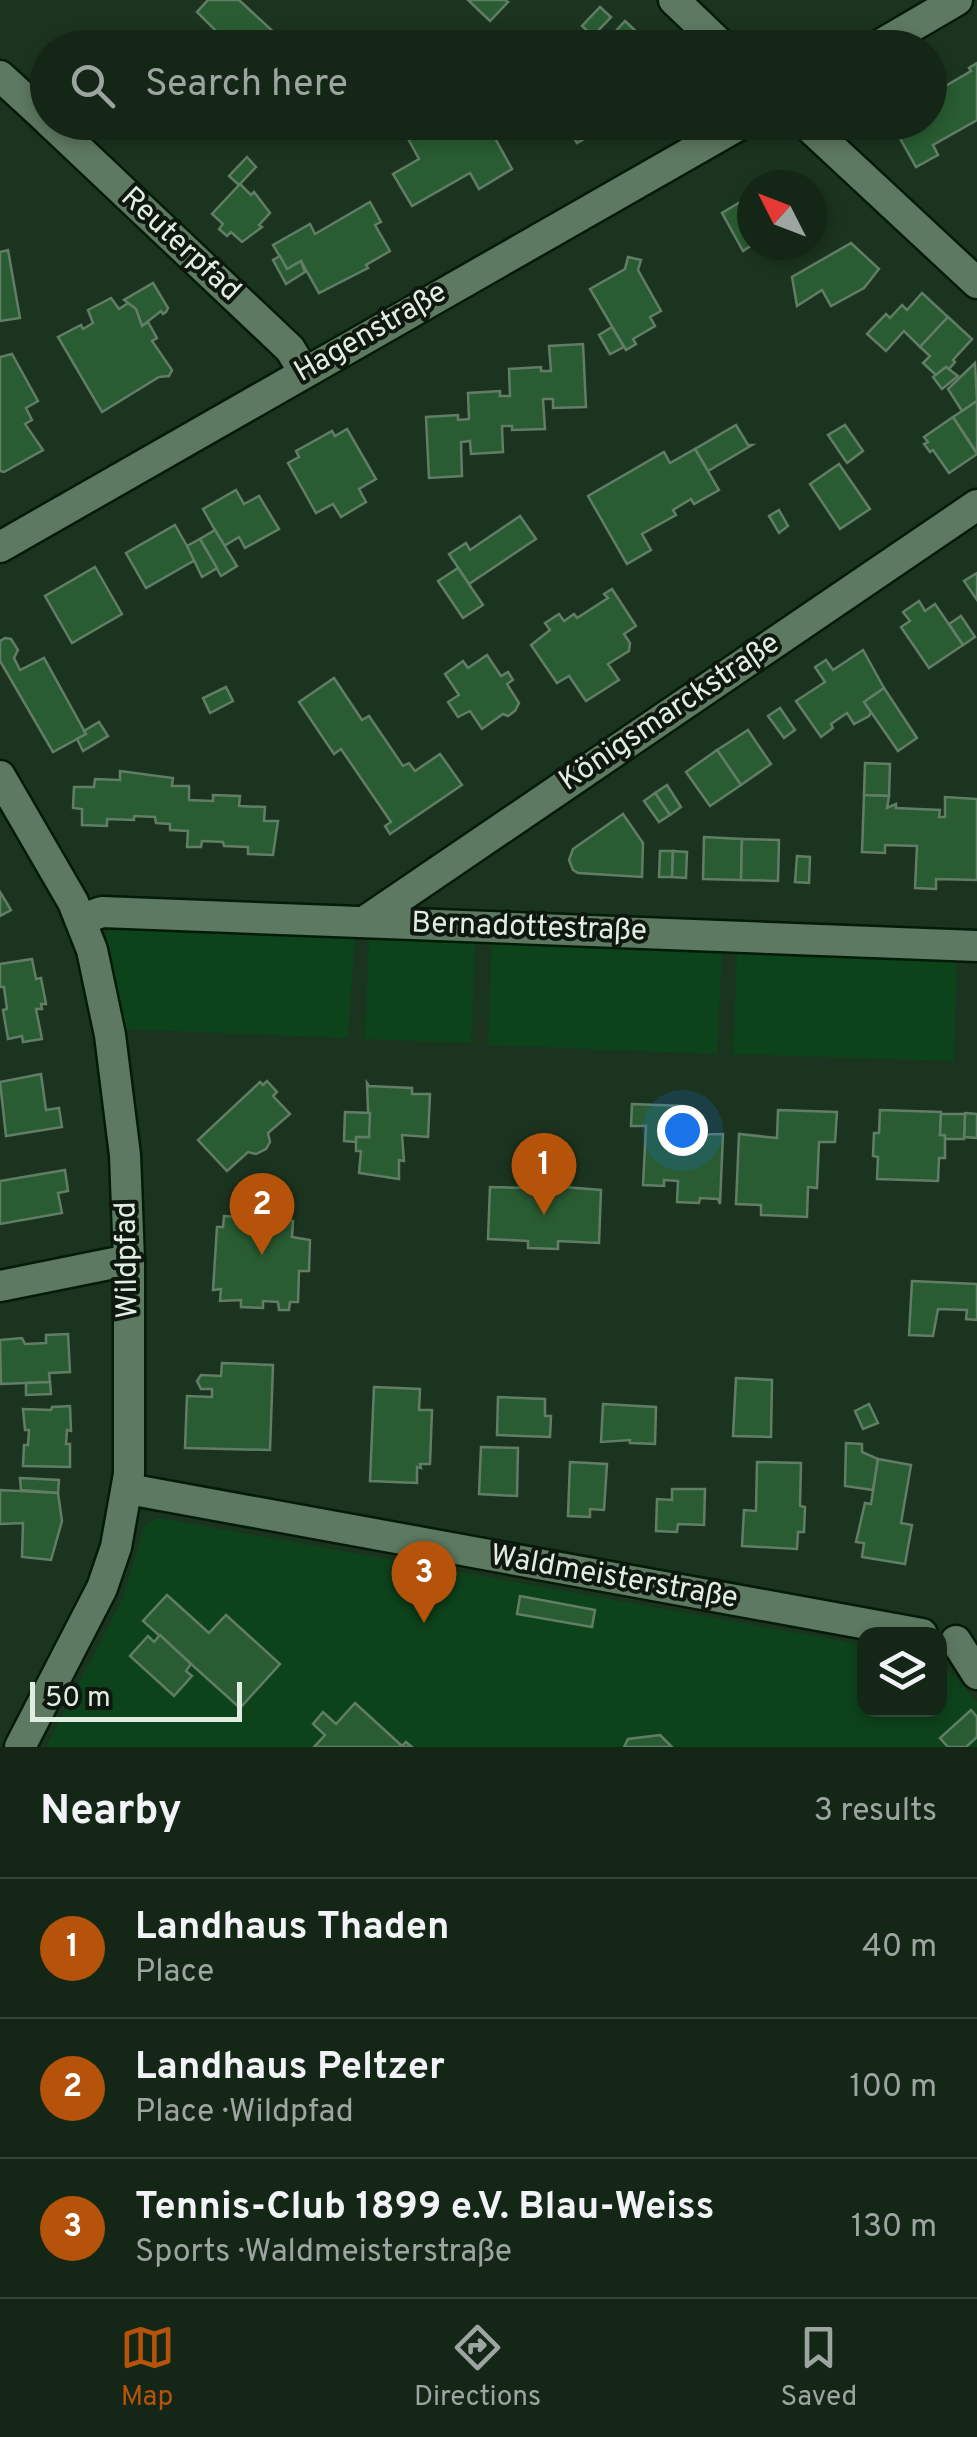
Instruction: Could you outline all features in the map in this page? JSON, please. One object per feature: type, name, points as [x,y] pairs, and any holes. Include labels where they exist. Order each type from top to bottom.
[{"type":"street","points":[[674,0],[705,30]]},
{"type":"street","points":[[906,30],[958,0]]},
{"type":"street","name":"Reuterpfad","points":[[0,76],[30,104]]},
{"type":"street","name":"Reuterpfad","points":[[68,140],[290,349],[304,372]]},
{"type":"street","name":"Hagenstraße","points":[[0,547],[712,140]]},
{"type":"street","points":[[823,140],[977,283]]},
{"type":"street","name":"Königsmarckstraße","points":[[364,922],[977,505]]},
{"type":"street","name":"Wildpfad","points":[[0,776],[82,919],[92,950],[110,1035],[125,1156],[130,1260],[128,1489],[116,1547],[102,1588],[20,1747]]},
{"type":"street","name":"Bernadottestraße","points":[[82,919],[102,912],[977,946]]},
{"type":"street","points":[[0,1286],[130,1260]]},
{"type":"street","name":"Waldmeisterstraße","points":[[128,1489],[884,1627]]},
{"type":"street","points":[[958,1641],[977,1674]]},
{"type":"green space","points":[[116,926],[355,937],[348,1038],[121,1029],[104,945],[108,929]]},
{"type":"green space","points":[[369,938],[475,942],[471,1043],[365,1039]]},
{"type":"green space","points":[[492,942],[722,952],[717,1054],[488,1045]]},
{"type":"green space","points":[[737,951],[957,958],[954,1061],[733,1054]]},
{"type":"green space","points":[[159,1518],[857,1644],[857,1717],[947,1717],[947,1667],[977,1703],[977,1747],[46,1747],[122,1600],[145,1525]]},
{"type":"building","points":[[208,0],[239,0],[272,30],[215,30],[197,12]]},
{"type":"building","points":[[468,0],[505,0],[508,2],[490,21]]},
{"type":"building","points":[[600,7],[611,17],[599,30],[582,26]]},
{"type":"building","points":[[625,21],[635,30],[617,30]]},
{"type":"building","points":[[977,63],[977,120],[947,137],[947,85],[971,71],[969,68]]},
{"type":"building","points":[[409,140],[496,140],[512,169],[479,189],[470,173],[412,206],[393,174],[419,159]]},
{"type":"building","points":[[901,140],[942,140],[933,145],[938,155],[916,167]]},
{"type":"building","points":[[247,157],[256,167],[239,185],[229,176]]},
{"type":"building","points":[[240,184],[251,195],[254,192],[270,213],[259,225],[262,227],[242,242],[231,232],[227,236],[219,229],[223,224],[212,214]]},
{"type":"building","points":[[370,202],[381,222],[375,225],[390,251],[366,265],[368,268],[319,293],[301,261],[287,269],[273,245],[310,224],[315,234]]},
{"type":"building","points":[[737,204],[737,240],[722,213]]},
{"type":"building","points":[[851,243],[879,269],[864,288],[831,306],[822,290],[797,306],[792,277]]},
{"type":"building","points":[[8,250],[20,318],[0,321],[0,252]]},
{"type":"building","points":[[280,256],[287,269],[301,261],[305,272],[286,284],[273,260]]},
{"type":"building","points":[[628,257],[641,260],[638,270],[661,311],[650,317],[655,326],[633,339],[636,344],[626,350],[590,289],[625,269]]},
{"type":"building","points":[[153,283],[168,308],[142,326],[136,309],[124,300]]},
{"type":"building","points":[[922,293],[948,317],[920,347],[904,331],[886,351],[867,334],[886,314],[890,318],[902,305],[907,310]]},
{"type":"building","points":[[111,298],[119,309],[128,303],[136,309],[142,326],[148,322],[157,338],[152,341],[172,370],[169,376],[159,377],[102,412],[58,337],[93,323],[88,310]]},
{"type":"building","points":[[948,317],[972,339],[949,369],[946,367],[936,375],[923,363],[930,356],[920,347]]},
{"type":"building","points":[[612,327],[624,347],[610,354],[599,335]]},
{"type":"building","points":[[583,344],[586,407],[553,408],[553,399],[543,399],[545,429],[512,430],[512,426],[502,426],[503,452],[471,454],[470,441],[461,442],[462,476],[429,478],[426,417],[458,415],[458,420],[469,419],[468,393],[500,391],[500,396],[510,396],[509,369],[541,367],[541,371],[551,371],[549,346]]},
{"type":"building","points":[[12,354],[38,401],[26,408],[32,420],[25,424],[43,450],[4,472],[0,471],[0,357]]},
{"type":"building","points":[[975,363],[977,401],[962,411],[948,389]]},
{"type":"building","points":[[946,367],[958,376],[942,389],[933,377]]},
{"type":"building","points":[[977,401],[977,453],[953,417]]},
{"type":"building","points":[[953,417],[977,454],[949,473],[924,444],[928,442],[924,437]]},
{"type":"building","points":[[736,425],[748,445],[752,445],[708,471],[695,449]]},
{"type":"building","points":[[845,425],[863,451],[847,463],[828,435]]},
{"type":"building","points":[[347,429],[376,479],[359,489],[366,502],[341,517],[333,504],[316,513],[288,463],[299,457],[296,451],[332,431],[335,436]]},
{"type":"building","points":[[695,449],[719,490],[694,504],[691,499],[673,510],[676,515],[642,534],[651,550],[627,564],[588,496],[664,452],[670,463]]},
{"type":"building","points":[[839,464],[870,509],[840,529],[810,484]]},
{"type":"building","points":[[236,490],[244,504],[259,496],[279,529],[245,548],[239,537],[224,546],[203,509]]},
{"type":"building","points":[[779,510],[788,526],[779,533],[769,516]]},
{"type":"building","points":[[520,516],[536,539],[469,584],[449,554],[466,543],[470,550]]},
{"type":"building","points":[[175,525],[195,560],[146,588],[126,553]]},
{"type":"building","points":[[215,530],[237,566],[221,576],[200,539]]},
{"type":"building","points":[[200,539],[217,568],[202,577],[187,546]]},
{"type":"building","points":[[95,567],[122,614],[72,643],[45,596]]},
{"type":"building","points":[[458,568],[483,605],[463,618],[438,581]]},
{"type":"building","points":[[977,573],[977,600],[964,581]]},
{"type":"building","points":[[612,589],[636,626],[624,634],[630,643],[629,651],[608,664],[619,680],[586,701],[569,676],[557,683],[531,645],[550,630],[545,623],[559,614],[564,621],[574,614],[577,618],[608,598],[604,594]]},
{"type":"building","points":[[919,601],[925,611],[935,604],[963,645],[929,668],[901,627],[910,621],[903,612]]},
{"type":"building","points":[[961,616],[975,637],[963,645],[949,624]]},
{"type":"building","points":[[11,639],[18,650],[14,658],[20,670],[44,658],[86,734],[53,752],[0,661],[0,641]]},
{"type":"building","points":[[863,650],[884,688],[864,702],[871,712],[869,716],[854,724],[847,713],[821,737],[796,701],[825,682],[815,667],[826,660],[833,670]]},
{"type":"building","points":[[487,655],[501,676],[508,672],[513,680],[507,684],[519,703],[508,716],[503,714],[482,729],[470,711],[458,717],[448,702],[459,695],[445,674],[463,661],[468,668]]},
{"type":"building","points":[[334,678],[362,720],[369,716],[403,766],[409,763],[415,771],[440,754],[462,785],[390,834],[385,826],[391,822],[341,749],[334,754],[299,702]]},
{"type":"building","points":[[226,687],[233,701],[210,713],[203,698]]},
{"type":"building","points":[[884,688],[917,738],[898,751],[864,702]]},
{"type":"building","points":[[780,708],[795,730],[784,738],[768,716]]},
{"type":"building","points":[[99,722],[108,736],[83,751],[77,739]]},
{"type":"building","points":[[748,730],[771,764],[741,785],[717,750]]},
{"type":"building","points":[[717,750],[741,785],[710,806],[686,772]]},
{"type":"building","points":[[865,763],[890,764],[889,796],[864,795]]},
{"type":"building","points":[[120,771],[173,778],[172,786],[189,786],[189,800],[213,801],[213,795],[240,796],[239,806],[265,807],[264,821],[278,821],[273,855],[248,854],[248,847],[224,846],[223,842],[202,841],[201,847],[187,847],[188,831],[170,830],[170,824],[156,823],[155,817],[107,819],[107,826],[82,825],[82,809],[73,808],[74,787],[94,787],[95,779],[120,780]]},
{"type":"building","points":[[667,785],[681,807],[670,815],[655,793]]},
{"type":"building","points":[[655,793],[670,815],[659,822],[644,801]]},
{"type":"building","points":[[864,795],[889,796],[887,808],[896,804],[896,808],[940,810],[939,817],[945,817],[945,797],[977,799],[977,880],[936,879],[936,889],[915,888],[917,846],[885,845],[885,853],[862,852]]},
{"type":"building","points":[[623,814],[643,843],[642,877],[573,870],[569,860],[573,849]]},
{"type":"building","points":[[704,837],[742,839],[741,880],[703,879]]},
{"type":"building","points":[[742,839],[779,840],[778,881],[741,880]]},
{"type":"building","points":[[660,851],[673,851],[672,877],[659,877]]},
{"type":"building","points":[[673,851],[687,852],[686,878],[672,877]]},
{"type":"building","points":[[797,856],[810,857],[809,883],[795,882]]},
{"type":"building","points":[[0,892],[11,910],[0,916]]},
{"type":"building","points":[[32,959],[46,1004],[36,1009],[42,1039],[8,1039],[0,964]]},
{"type":"building","points":[[41,1074],[46,1110],[59,1108],[62,1127],[6,1136],[0,1082]]},
{"type":"building","points":[[267,1081],[277,1092],[273,1096],[290,1114],[268,1133],[270,1142],[266,1149],[256,1154],[248,1152],[227,1171],[198,1140],[260,1082],[263,1085]]},
{"type":"building","points":[[367,1083],[412,1088],[412,1094],[430,1094],[428,1137],[402,1135],[404,1161],[399,1160],[399,1179],[359,1173],[361,1151],[356,1151],[356,1137],[369,1137]]},
{"type":"building","points":[[632,1104],[683,1106],[682,1135],[723,1134],[720,1204],[718,1199],[700,1198],[699,1203],[677,1202],[678,1181],[664,1180],[664,1186],[643,1185],[646,1126],[631,1126]]},
{"type":"building","points":[[778,1110],[837,1112],[835,1142],[819,1142],[817,1188],[808,1187],[807,1217],[761,1215],[761,1205],[736,1204],[739,1134],[777,1138]]},
{"type":"building","points":[[880,1110],[941,1112],[945,1158],[939,1158],[938,1181],[877,1179],[874,1133],[879,1133]]},
{"type":"building","points":[[345,1112],[370,1113],[369,1137],[344,1141]]},
{"type":"building","points":[[965,1113],[977,1114],[977,1138],[964,1137]]},
{"type":"building","points":[[941,1114],[965,1114],[964,1139],[945,1139],[945,1135],[940,1135]]},
{"type":"building","points":[[65,1170],[68,1191],[58,1193],[62,1213],[0,1224],[0,1181]]},
{"type":"building","points":[[526,1184],[601,1190],[599,1243],[558,1241],[558,1249],[528,1248],[528,1241],[488,1239],[490,1187],[526,1188]]},
{"type":"building","points":[[224,1216],[293,1221],[292,1237],[310,1240],[309,1271],[299,1271],[298,1302],[290,1302],[289,1310],[279,1310],[278,1302],[263,1301],[263,1308],[241,1307],[241,1300],[220,1301],[221,1289],[213,1290],[217,1227],[223,1227]]},
{"type":"building","points":[[912,1281],[977,1284],[977,1320],[966,1319],[967,1310],[938,1309],[933,1336],[909,1335]]},
{"type":"building","points":[[68,1334],[70,1372],[49,1373],[50,1382],[1,1384],[0,1340],[22,1338],[25,1344],[46,1343],[46,1335]]},
{"type":"building","points":[[222,1363],[273,1365],[270,1450],[185,1448],[187,1396],[212,1397],[212,1389],[201,1389],[197,1381],[201,1375],[221,1376]]},
{"type":"building","points":[[736,1378],[772,1380],[771,1437],[733,1436]]},
{"type":"building","points":[[50,1382],[51,1394],[26,1395],[26,1383]]},
{"type":"building","points":[[374,1387],[420,1389],[419,1410],[432,1410],[430,1464],[417,1467],[417,1483],[370,1481]]},
{"type":"building","points":[[498,1397],[545,1399],[545,1416],[551,1416],[550,1437],[497,1435]]},
{"type":"building","points":[[603,1404],[656,1407],[655,1444],[630,1440],[601,1442]]},
{"type":"building","points":[[869,1404],[878,1423],[863,1429],[855,1411]]},
{"type":"building","points":[[70,1406],[71,1431],[67,1430],[66,1444],[70,1444],[70,1467],[23,1466],[29,1430],[25,1430],[23,1409]]},
{"type":"building","points":[[846,1443],[862,1444],[862,1452],[878,1459],[873,1490],[845,1486]]},
{"type":"building","points":[[481,1447],[518,1448],[517,1496],[479,1494]]},
{"type":"building","points":[[878,1459],[911,1465],[901,1523],[912,1525],[905,1564],[862,1557],[864,1543],[856,1542],[865,1503],[871,1504]]},
{"type":"building","points":[[570,1462],[607,1464],[604,1510],[590,1509],[590,1517],[568,1516]]},
{"type":"building","points":[[757,1462],[801,1463],[804,1532],[798,1532],[797,1549],[742,1546],[744,1510],[756,1511]]},
{"type":"building","points":[[20,1478],[59,1480],[58,1493],[21,1490]]},
{"type":"building","points":[[672,1489],[705,1489],[704,1525],[678,1524],[677,1532],[656,1531],[657,1499],[672,1500]]},
{"type":"building","points":[[0,1490],[58,1493],[62,1521],[51,1560],[22,1557],[23,1523],[0,1524]]},
{"type":"building","points":[[167,1595],[209,1633],[226,1615],[280,1664],[240,1708],[143,1621]]},
{"type":"building","points":[[520,1596],[595,1610],[592,1627],[517,1614]]},
{"type":"building","points":[[160,1635],[191,1664],[186,1671],[192,1676],[174,1696],[130,1656],[148,1636],[154,1642]]},
{"type":"building","points":[[355,1703],[402,1746],[406,1742],[412,1747],[314,1747],[325,1735],[313,1724],[323,1712],[336,1724]]},
{"type":"building","points":[[971,1710],[977,1717],[977,1737],[966,1747],[948,1747],[940,1738]]},
{"type":"building","points":[[660,1735],[672,1747],[624,1747],[628,1739]]},
{"type":"place","name":"Landhaus Thaden","points":[[544,1215]]},
{"type":"place","name":"Landhaus Peltzer","points":[[262,1255]]},
{"type":"place","name":"Tennis-Club 1899 e.V. Blau-Weiss","points":[[424,1623]]}]
